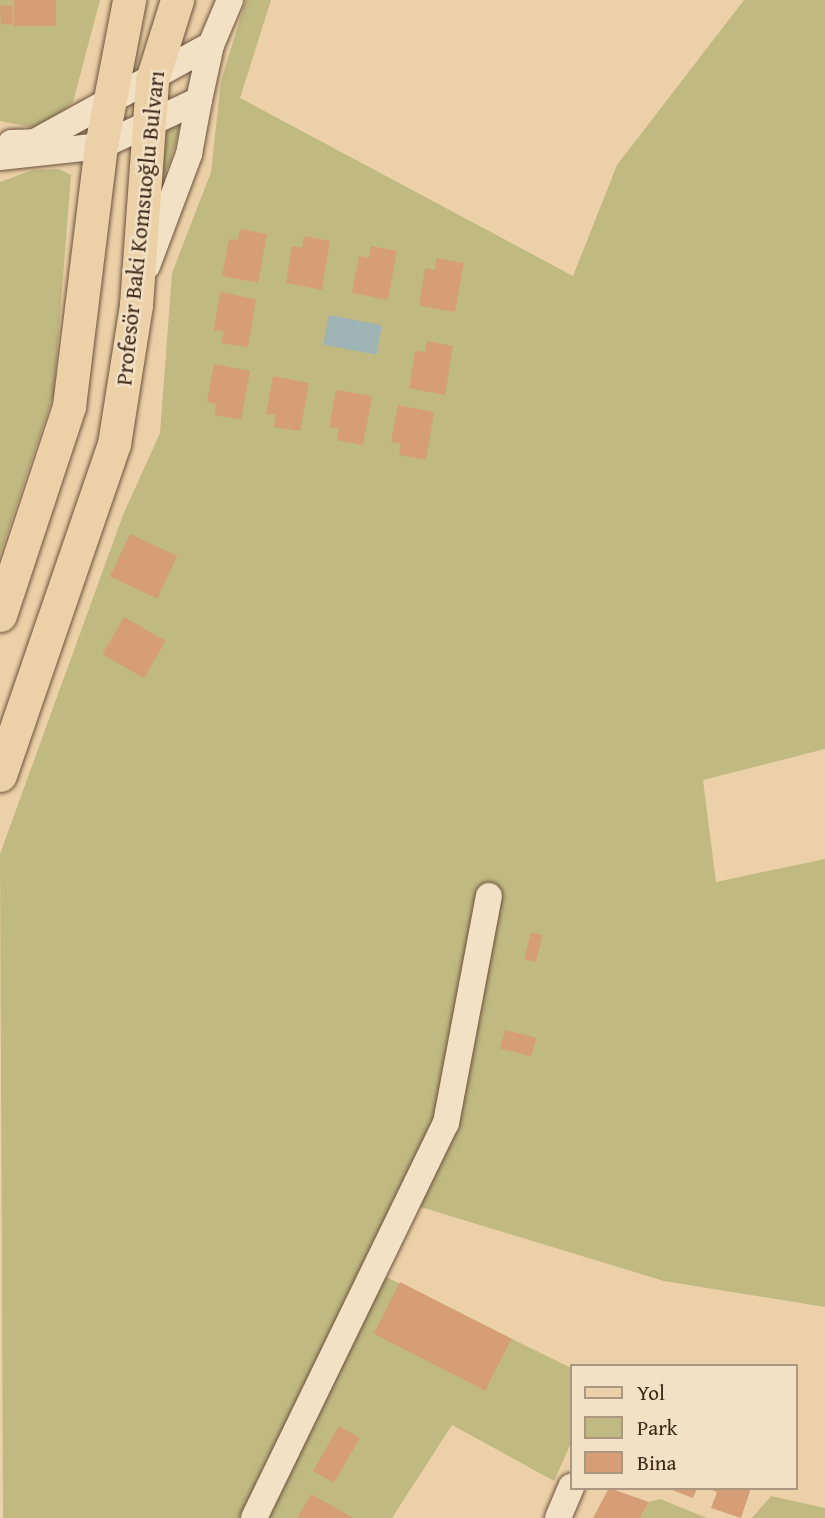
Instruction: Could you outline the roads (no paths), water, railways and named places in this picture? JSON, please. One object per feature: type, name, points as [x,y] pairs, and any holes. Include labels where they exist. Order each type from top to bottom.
[{"type":"main road","name":"Profesör Baki Komsuoğlu Bulvarı","points":[[0,615],[69,406],[101,146],[129,0]]},
{"type":"main road","name":"Profesör Baki Komsuoğlu Bulvarı","points":[[0,775],[104,482],[135,305],[152,80],[177,0]]},
{"type":"street","points":[[135,305],[189,154],[211,45],[230,0]]},
{"type":"street","points":[[2,155],[35,142],[152,80],[211,45]]},
{"type":"street","points":[[2,155],[101,146],[149,119],[199,100]]},
{"type":"street","points":[[254,1518],[446,1123],[489,896]]},
{"type":"street","points":[[558,1518],[570,1489]]}]
